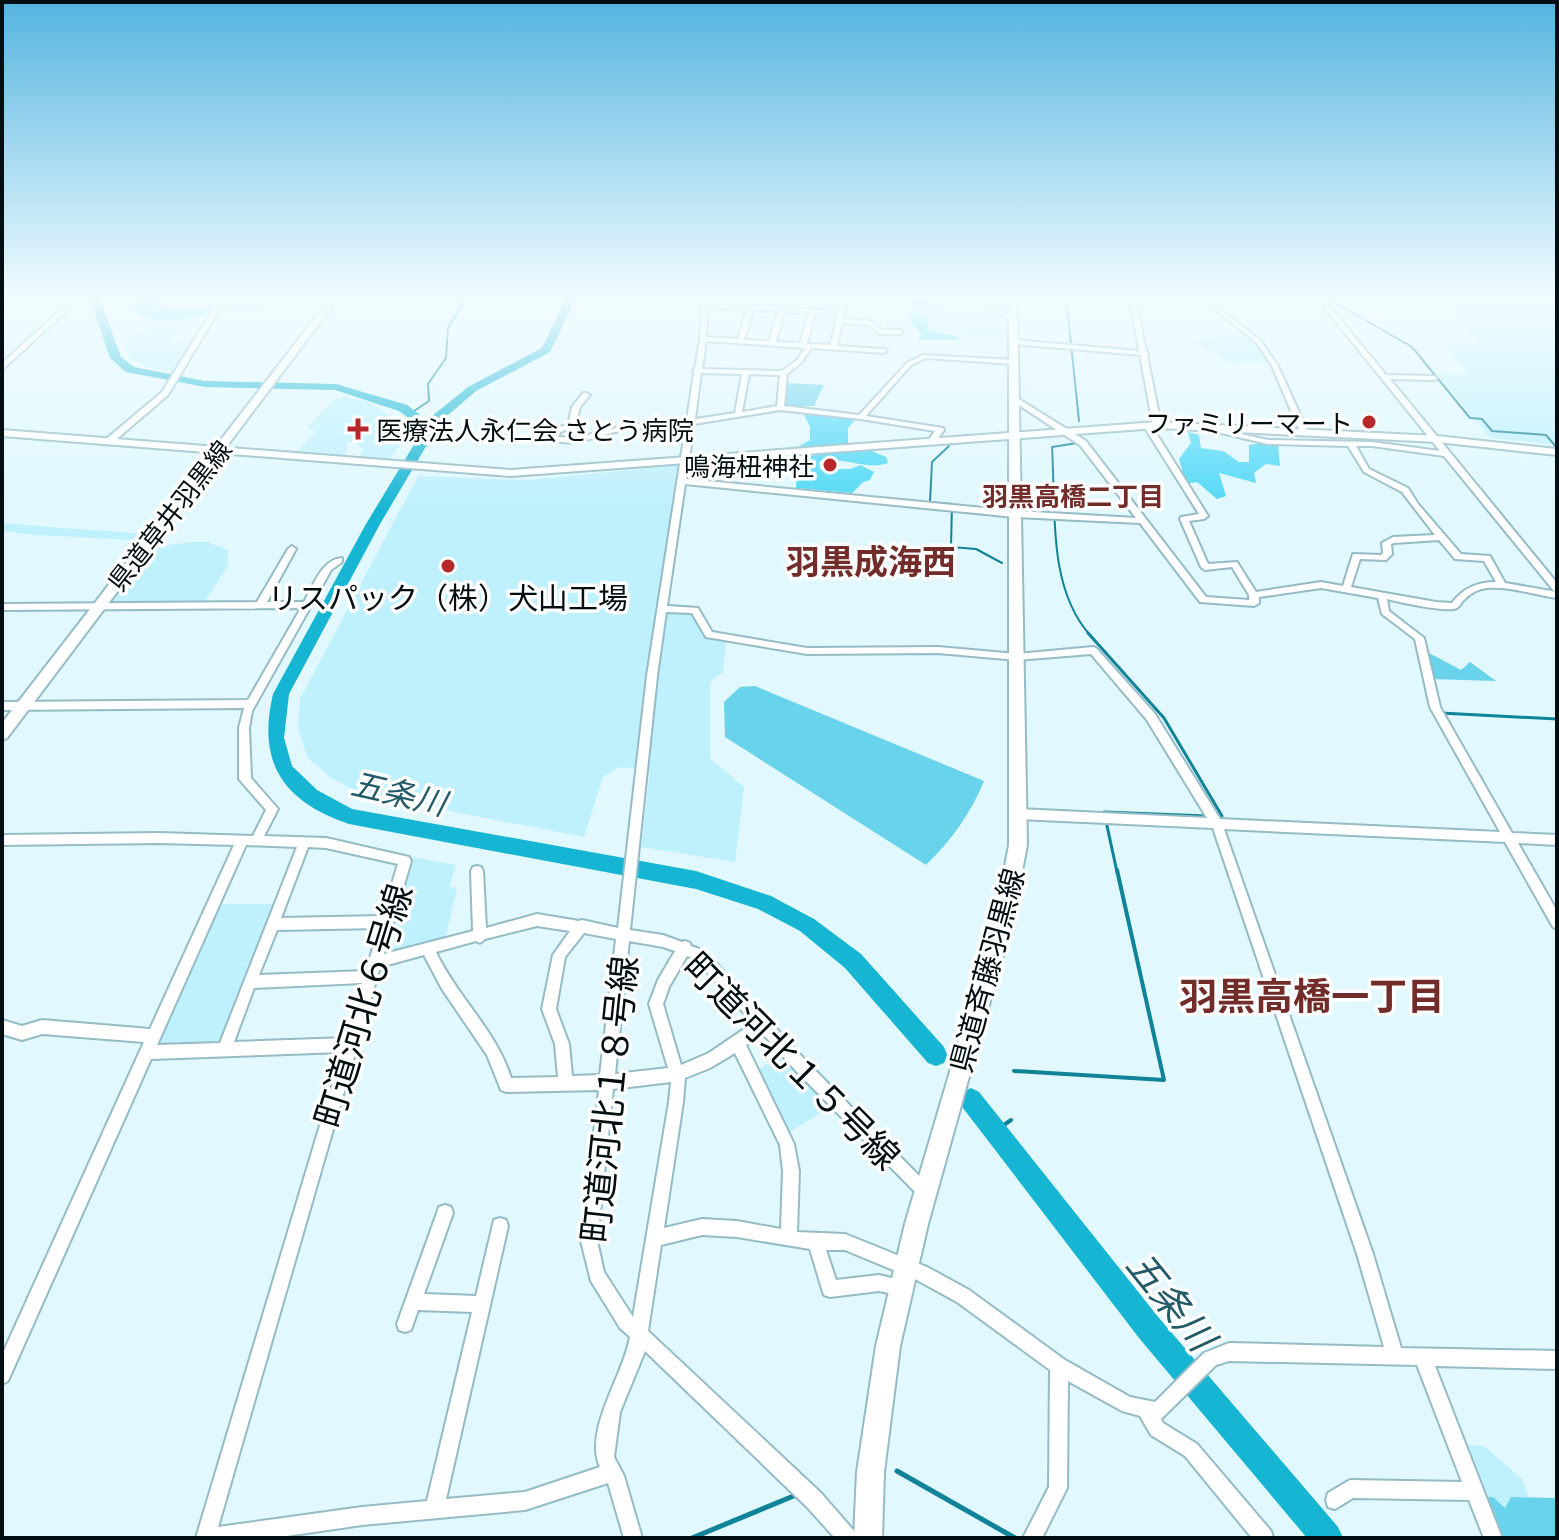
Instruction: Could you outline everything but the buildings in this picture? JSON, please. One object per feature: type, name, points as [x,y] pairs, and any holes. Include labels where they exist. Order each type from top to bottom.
[{"type":"main road","name":"県道草井羽黒線","points":[[2,734],[281,368]]},
{"type":"main road","name":"県道斉藤羽黒線","points":[[868,1538],[877,1398],[901,1278],[1010,894],[1019,814],[1014,368]]},
{"type":"street","points":[[108,442],[159,399],[180,368]]},
{"type":"street","name":"町道河北１８号線","points":[[697,368],[661,609],[589,1241],[601,1285],[639,1336],[814,1500],[847,1538]]},
{"type":"street","points":[[696,371],[784,373],[791,368]]},
{"type":"street","points":[[861,417],[905,368]]},
{"type":"street","points":[[1014,398],[1083,443],[1203,600],[1254,603],[1254,595],[1234,564],[1205,567],[1184,519],[1204,516],[1152,425],[1146,368]]},
{"type":"street","points":[[1276,368],[1304,432]]},
{"type":"street","points":[[1377,368],[1557,592]]},
{"type":"street","points":[[738,414],[746,372]]},
{"type":"street","points":[[780,408],[784,373]]},
{"type":"street","points":[[1385,377],[1434,378]]},
{"type":"street","points":[[586,395],[576,407],[571,427],[557,430],[554,439],[576,440],[627,427],[690,422],[780,408],[940,430],[932,441]]},
{"type":"street","points":[[2,433],[420,468],[545,472],[1152,425],[1437,439],[1557,452]]},
{"type":"street","points":[[1195,426],[1259,441],[1351,443],[1448,454]]},
{"type":"street","points":[[1351,443],[1364,469],[1378,481],[1405,490],[1412,503],[1458,557],[1487,558],[1502,585]]},
{"type":"street","points":[[681,481],[1015,514],[1142,521]]},
{"type":"street","points":[[1346,590],[1356,556],[1383,558],[1388,554],[1386,543],[1393,540],[1442,537]]},
{"type":"street","points":[[260,606],[292,549]]},
{"type":"street","points":[[2,1375],[154,1036],[249,841],[272,809],[245,779],[244,728],[249,707],[328,568],[339,560]]},
{"type":"street","points":[[1254,595],[1321,585],[1382,598],[1454,606],[1466,591],[1502,585],[1557,592]]},
{"type":"street","points":[[1382,598],[1385,612],[1411,629],[1424,648],[1423,666],[1435,707],[1557,923]]},
{"type":"street","points":[[2,607],[306,605]]},
{"type":"street","points":[[661,609],[695,610],[709,635],[807,651],[923,650],[1017,657],[1093,650],[1151,717],[1217,824],[1365,1254],[1395,1357]]},
{"type":"street","points":[[2,706],[20,709]]},
{"type":"street","points":[[2,712],[20,709],[249,707]]},
{"type":"street","points":[[1019,814],[1557,840]]},
{"type":"street","name":"町道河北６号線","points":[[2,840],[326,843],[405,861],[206,1538]]},
{"type":"street","points":[[224,1049],[304,843]]},
{"type":"street","points":[[477,871],[480,937]]},
{"type":"street","name":"町道河北１５号線","points":[[375,962],[480,937],[532,920],[625,933],[685,947],[700,955],[852,1120],[925,1192]]},
{"type":"street","points":[[272,924],[387,922]]},
{"type":"street","points":[[566,1083],[562,1044],[549,1009],[559,955],[582,926]]},
{"type":"street","points":[[633,1538],[615,1476],[605,1458],[611,1412],[639,1336],[676,1102],[677,1073],[656,1004],[663,984],[685,947]]},
{"type":"street","points":[[428,950],[450,992],[498,1062],[506,1085],[605,1082],[677,1073],[696,1067],[764,1024]]},
{"type":"street","points":[[250,982],[370,977]]},
{"type":"street","points":[[2,1027],[22,1033],[42,1027],[154,1036]]},
{"type":"street","points":[[737,1042],[787,1144],[791,1171],[789,1238]]},
{"type":"street","points":[[147,1052],[350,1045]]},
{"type":"street","points":[[405,1324],[445,1213]]},
{"type":"street","points":[[435,1508],[500,1226]]},
{"type":"street","points":[[656,1238],[702,1227],[845,1242],[901,1278]]},
{"type":"street","points":[[816,1241],[830,1289],[879,1283],[921,1273],[963,1296],[1059,1366],[1128,1405],[1147,1411],[1158,1411],[1210,1359],[1229,1352],[1557,1360]]},
{"type":"street","points":[[413,1302],[482,1304]]},
{"type":"street","points":[[1423,1358],[1493,1538]]},
{"type":"street","points":[[1032,1538],[1058,1488],[1059,1366]]},
{"type":"street","points":[[1147,1411],[1157,1429],[1191,1450],[1264,1538]]},
{"type":"street","points":[[206,1538],[435,1508],[476,1508],[525,1501],[610,1471]]},
{"type":"street","points":[[1335,1500],[1350,1489],[1475,1491]]},
{"type":"shaded area","points":[[151,368],[176,368],[173,373]]},
{"type":"shaded area","points":[[1463,368],[1557,368],[1557,445],[1490,438],[1437,374],[1469,375]]},
{"type":"shaded area","points":[[787,383],[824,385],[814,406],[784,406]]},
{"type":"shaded area","name":"医療法人永仁会 さとう病院","points":[[344,396],[372,403],[403,425],[405,432],[401,444],[389,460],[358,459],[363,450],[356,441],[348,442],[344,458],[295,454],[316,431],[307,428],[333,400]]},
{"type":"shaded area","points":[[802,411],[856,419],[848,428],[848,444],[794,449],[810,440],[810,427]]},
{"type":"shaded area","points":[[1188,432],[1199,435],[1201,448],[1223,451],[1239,462],[1249,462],[1249,445],[1268,442],[1278,446],[1280,466],[1266,464],[1254,473],[1256,483],[1219,473],[1226,496],[1217,499],[1197,482],[1184,484],[1178,478],[1182,469],[1179,459],[1191,443]]},
{"type":"shaded area","points":[[867,449],[886,457],[888,463],[819,462],[820,469],[851,469],[860,465],[874,472],[870,480],[863,482],[852,493],[796,488],[797,460],[801,457]]},
{"type":"shaded area","points":[[679,465],[658,604],[690,605],[706,638],[726,642],[723,672],[710,682],[710,758],[744,787],[735,862],[641,847],[650,770],[620,767],[603,777],[584,837],[361,794],[330,777],[307,757],[298,728],[300,699],[418,476],[526,480]]},
{"type":"shaded area","points":[[2,523],[149,534],[137,540],[36,535],[2,531]]},
{"type":"shaded area","points":[[207,542],[228,550],[228,565],[204,603],[113,603],[111,600],[152,547]]},
{"type":"shaded area","points":[[1429,653],[1461,670],[1470,662],[1496,681],[1430,679],[1427,668]]},
{"type":"shaded area","points":[[755,686],[984,781],[960,826],[926,865],[725,737],[724,702],[740,687]]},
{"type":"shaded area","points":[[413,857],[456,865],[449,887],[457,888],[445,940],[387,953],[384,949]]},
{"type":"shaded area","points":[[216,904],[276,904],[220,1046],[158,1048],[156,1040]]},
{"type":"shaded area","points":[[783,1055],[831,1107],[786,1134],[754,1072]]},
{"type":"shaded area","points":[[1468,1445],[1484,1446],[1522,1479],[1529,1497],[1511,1497],[1506,1509],[1493,1497],[1488,1497]]},
{"type":"shaded area","points":[[1488,1497],[1493,1497],[1505,1508],[1511,1497],[1557,1498],[1557,1538],[1504,1538]]},
{"type":"waterway","points":[[128,368],[205,384],[336,387],[403,408],[415,417],[424,437]]},
{"type":"waterway","points":[[411,413],[429,401],[428,384],[439,368]]},
{"type":"waterway","name":"五条川","points":[[512,368],[472,389],[436,419],[373,524],[281,694],[275,738],[285,770],[310,795],[349,816],[696,880],[764,902],[807,925],[853,961],[936,1055]]},
{"type":"waterway","points":[[1073,368],[1079,421]]},
{"type":"waterway","points":[[1429,368],[1470,418],[1482,419],[1492,431],[1546,435],[1557,448]]},
{"type":"waterway","points":[[1077,443],[1052,447],[1054,521],[1066,594],[1076,616],[1090,635]]},
{"type":"waterway","points":[[949,446],[932,462],[930,502],[952,504],[951,547],[976,549],[1002,563]]},
{"type":"waterway","points":[[1088,633],[1164,718],[1222,816]]},
{"type":"waterway","points":[[1441,713],[1557,719]]},
{"type":"waterway","points":[[1117,872],[1104,812],[1207,816]]},
{"type":"waterway","points":[[1014,1071],[1164,1080],[1117,870]]},
{"type":"waterway","name":"五条川","points":[[971,1100],[1149,1328],[1327,1538]]},
{"type":"waterway","points":[[995,1131],[1011,1120]]},
{"type":"waterway","points":[[897,1471],[1015,1538]]},
{"type":"waterway","points":[[692,1538],[796,1495]]},
{"type":"place","name":"ファミリーマート","points":[[1369,422]]},
{"type":"place","name":"医療法人永仁会 さとう病院","points":[[358,429]]},
{"type":"place","name":"鳴海杻神社","points":[[830,465]]},
{"type":"place","name":"リスパック（株）犬山工場","points":[[448,566]]},
{"type":"district","name":"羽黒高橋二丁目","points":[[1073,495]]},
{"type":"district","name":"羽黒成海西","points":[[871,560]]},
{"type":"district","name":"羽黒高橋一丁目","points":[[1312,995]]}]
